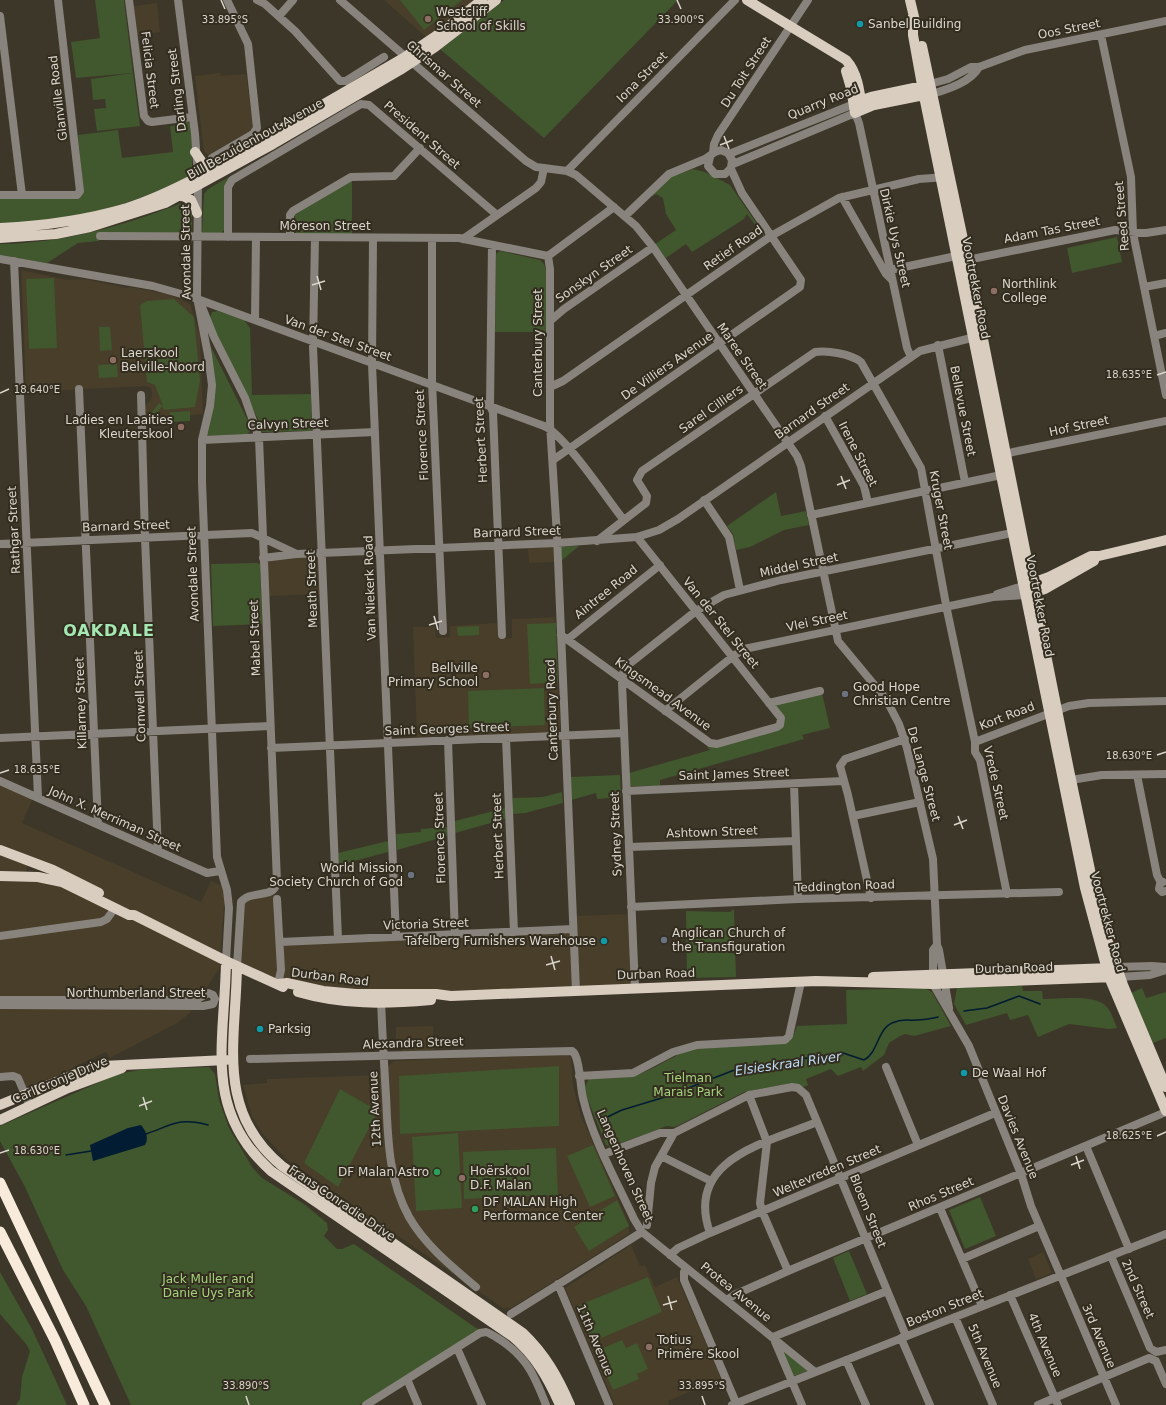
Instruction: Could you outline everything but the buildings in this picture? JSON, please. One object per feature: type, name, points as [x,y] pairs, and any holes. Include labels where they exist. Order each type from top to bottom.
[{"type":"highway","points":[[0,1183],[105,1405]]},
{"type":"highway","points":[[0,1194],[36,1260]]},
{"type":"highway","points":[[2,1235],[55,1340],[84,1405]]},
{"type":"main road","name":"Bill Bezuidenhout Avenue","points":[[0,228],[55,224],[117,211],[198,182],[213,163],[408,60],[482,0]]},
{"type":"main road","name":"Bill Bezuidenhout Avenue","points":[[0,238],[56,234],[90,227],[129,216],[165,203],[181,195],[198,182],[408,60],[496,0]]},
{"type":"main road","points":[[747,0],[849,63],[856,80],[858,107]]},
{"type":"main road","name":"Voortrekker Road","points":[[910,0],[913,15],[914,35],[945,177],[956,256],[977,336],[1028,589],[1085,888],[1107,973],[1139,1025],[1166,1087]]},
{"type":"main road","points":[[826,50],[845,70],[858,107]]},
{"type":"main road","points":[[849,63],[848,67],[852,81],[851,88]]},
{"type":"main road","name":"Quarry Road","points":[[858,107],[927,90]]},
{"type":"main road","points":[[195,152],[202,163],[208,167],[213,163]]},
{"type":"main road","name":"Voortrekker Road","points":[[945,177],[960,228],[967,260],[977,336]]},
{"type":"main road","points":[[181,195],[191,200],[198,213]]},
{"type":"main road","points":[[956,256],[961,252],[959,236],[960,228]]},
{"type":"main road","name":"Voortrekker Road","points":[[1005,474],[1012,533],[1028,589]]},
{"type":"main road","points":[[1028,589],[1091,556],[1099,556],[1166,540]]},
{"type":"main road","name":"Voortrekker Road","points":[[1052,712],[1071,780],[1099,910],[1118,972],[1126,1006],[1128,1024],[1166,1112]]},
{"type":"main road","name":"Durban Road","points":[[0,850],[23,857],[84,885],[132,910],[134,915]]},
{"type":"main road","points":[[23,857],[27,866],[23,875]]},
{"type":"main road","name":"Durban Road","points":[[0,876],[23,875],[62,882],[129,915],[134,915],[226,961],[278,984],[287,983],[381,1000],[436,994],[450,996],[801,982],[862,981],[874,984],[938,979],[1118,972]]},
{"type":"main road","name":"Frans Conradie Drive","points":[[226,961],[220,1060],[227,1105],[243,1138],[261,1162],[271,1171],[512,1336],[538,1363],[549,1381],[560,1405]]},
{"type":"main road","name":"Frans Conradie Drive","points":[[237,966],[232,1060],[236,1090],[246,1122],[256,1140],[270,1156],[518,1329],[534,1344],[547,1360],[570,1405]]},
{"type":"main road","name":"Carl Cronje Drive","points":[[0,1105],[73,1074],[93,1068],[114,1065],[232,1060]]},
{"type":"main road","name":"Carl Cronje Drive","points":[[0,1120],[74,1086],[130,1065]]},
{"type":"street","name":"Glanville Road","points":[[22,195],[72,196],[79,193],[80,186],[58,0]]},
{"type":"street","name":"Felicia Street","points":[[129,0],[145,118],[152,122],[192,117]]},
{"type":"street","name":"Darling Street","points":[[178,0],[198,182]]},
{"type":"street","points":[[213,163],[253,134],[257,128],[248,44],[227,0]]},
{"type":"street","points":[[257,0],[265,4],[295,31],[340,81],[346,80],[384,57]]},
{"type":"street","points":[[279,16],[293,0]]},
{"type":"street","name":"Chrismar Street","points":[[340,0],[532,165]]},
{"type":"street","name":"Iona Street","points":[[567,171],[735,0]]},
{"type":"street","name":"Du Toit Street","points":[[712,155],[716,140],[808,0]]},
{"type":"street","points":[[0,16],[22,195],[0,195]]},
{"type":"street","name":"Oos Street","points":[[927,90],[965,80],[975,74],[979,67],[1025,50],[1166,21]]},
{"type":"street","name":"Reed Street","points":[[1101,35],[1131,177],[1134,231],[1166,395]]},
{"type":"street","name":"President Street","points":[[228,237],[228,190],[232,180],[358,105],[369,105],[496,215]]},
{"type":"street","name":"Dirkie Uys Street","points":[[858,107],[859,123],[872,189],[907,348],[911,357]]},
{"type":"street","name":"Quarry Road","points":[[727,153],[858,107]]},
{"type":"street","name":"Quarry Road","points":[[732,167],[858,107]]},
{"type":"street","points":[[687,166],[699,167],[717,174],[726,174],[732,167],[721,142],[722,131]]},
{"type":"street","points":[[290,238],[290,215],[293,210],[351,177],[394,176],[420,148]]},
{"type":"street","points":[[625,216],[666,176],[712,155],[719,150],[727,153]]},
{"type":"street","points":[[712,155],[708,165],[717,174]]},
{"type":"street","name":"Maree Street","points":[[532,165],[567,171],[579,177],[625,216],[644,235],[788,442],[800,462],[835,629]]},
{"type":"street","name":"De Villiers Avenue","points":[[553,460],[568,448],[720,344],[800,287],[801,280],[742,193],[732,167]]},
{"type":"street","points":[[463,239],[537,186],[542,178],[544,168]]},
{"type":"street","name":"De Villiers Avenue","points":[[717,174],[742,193]]},
{"type":"street","name":"Retief Road","points":[[550,387],[563,381],[771,236],[842,197],[872,189],[945,177]]},
{"type":"street","name":"Avondale Street","points":[[198,182],[198,299],[212,385],[210,406],[202,440],[204,535],[217,857],[227,890],[229,908],[226,961]]},
{"type":"street","points":[[842,197],[886,274],[892,280]]},
{"type":"street","points":[[548,256],[614,207]]},
{"type":"street","points":[[480,226],[480,242]]},
{"type":"street","name":"Adam Tas Street","points":[[967,260],[1109,231],[1151,232],[1166,230]]},
{"type":"street","name":"Môreson Street","points":[[100,236],[463,239],[548,256]]},
{"type":"street","points":[[255,320],[256,238]]},
{"type":"street","name":"Meath Street","points":[[315,238],[314,342],[317,435],[338,939]]},
{"type":"street","name":"Van Niekerk Road","points":[[374,238],[372,364],[381,550],[396,937]]},
{"type":"street","name":"Florence Street","points":[[432,238],[432,386],[443,631]]},
{"type":"street","name":"Herbert Street","points":[[492,245],[490,406],[492,412],[502,635]]},
{"type":"street","name":"Sonskyn Street","points":[[550,321],[564,309],[653,247]]},
{"type":"street","name":"Canterbury Street","points":[[548,256],[550,269],[551,429]]},
{"type":"street","points":[[890,270],[956,256]]},
{"type":"street","name":"Van der Stel Street","points":[[0,259],[153,286],[198,299],[551,429],[568,448],[623,519]]},
{"type":"street","name":"Rathgar Street","points":[[14,261],[38,797]]},
{"type":"street","points":[[1144,287],[1166,283]]},
{"type":"street","name":"Mabel Street","points":[[198,299],[214,337],[245,398],[259,438],[277,885],[270,892],[250,895],[241,902],[237,966]]},
{"type":"street","points":[[550,309],[564,309]]},
{"type":"street","points":[[1154,336],[1166,333]]},
{"type":"street","name":"Barnard Street","points":[[0,544],[252,533],[263,537],[284,550],[297,554],[557,543],[638,537],[659,530],[873,382],[924,349],[977,336]]},
{"type":"street","name":"Bellevue Street","points":[[938,345],[965,482]]},
{"type":"street","name":"Sarel Cilliers","points":[[597,540],[646,503],[646,496],[637,480],[642,471],[813,353],[821,351],[859,360],[873,382]]},
{"type":"street","name":"Kruger Street","points":[[873,382],[920,464],[937,548],[946,607]]},
{"type":"street","name":"Killarney Street","points":[[78,389],[98,824]]},
{"type":"street","name":"Cornwell Street","points":[[141,395],[145,538],[158,851]]},
{"type":"street","name":"Irene Street","points":[[825,416],[863,484],[868,503]]},
{"type":"street","name":"Hof Street","points":[[1001,456],[1166,420]]},
{"type":"street","name":"Canterbury Road","points":[[551,429],[564,637],[565,735],[576,990]]},
{"type":"street","name":"Calvyn Street","points":[[202,440],[376,432]]},
{"type":"street","points":[[811,515],[1005,474]]},
{"type":"street","points":[[704,500],[728,537],[740,590]]},
{"type":"street","points":[[614,527],[618,539]]},
{"type":"street","name":"Middel Street","points":[[622,679],[625,668],[696,611],[717,598],[740,590],[1012,533]]},
{"type":"street","name":"Van der Stel Street","points":[[638,537],[781,718],[780,725]]},
{"type":"street","points":[[264,558],[297,554]]},
{"type":"street","name":"Aintree Road","points":[[564,637],[660,565]]},
{"type":"street","name":"Vlei Street","points":[[665,711],[732,657],[748,648],[1028,589]]},
{"type":"street","name":"Vrede Street","points":[[946,607],[975,742],[974,752],[980,760],[1008,894]]},
{"type":"street","name":"De Lange Street","points":[[835,629],[838,641],[845,651],[876,685],[886,699],[905,739],[933,859],[937,945],[934,950],[938,979]]},
{"type":"street","name":"Kingsmead Avenue","points":[[564,637],[710,743],[717,744],[777,728],[780,725]]},
{"type":"street","name":"Sydney Street","points":[[622,679],[634,988]]},
{"type":"street","points":[[769,703],[820,691]]},
{"type":"street","name":"Kort Road","points":[[975,742],[1052,712],[1089,703],[1166,702]]},
{"type":"street","points":[[0,738],[270,726]]},
{"type":"street","name":"Saint Georges Street","points":[[271,748],[624,733]]},
{"type":"street","name":"Herbert Street","points":[[506,738],[514,932]]},
{"type":"street","points":[[871,898],[853,816],[839,768],[845,759],[905,739]]},
{"type":"street","name":"Florence Street","points":[[448,740],[455,935]]},
{"type":"street","points":[[1071,780],[1102,775],[1166,774]]},
{"type":"street","points":[[1137,775],[1157,875],[1163,883],[1160,890],[1166,892]]},
{"type":"street","name":"John X. Merriman Street","points":[[0,781],[207,873],[220,871]]},
{"type":"street","name":"Saint James Street","points":[[626,791],[843,781]]},
{"type":"street","points":[[794,784],[798,899]]},
{"type":"street","points":[[853,816],[920,802]]},
{"type":"street","name":"Ashtown Street","points":[[629,847],[796,841]]},
{"type":"street","name":"Teddington Road","points":[[631,908],[798,899],[1059,892]]},
{"type":"street","points":[[277,900],[281,975],[278,984]]},
{"type":"street","points":[[0,936],[101,922],[107,919],[115,908]]},
{"type":"street","name":"Victoria Street","points":[[280,942],[573,929]]},
{"type":"street","name":"Durban Road","points":[[1118,972],[1150,975],[1166,969]]},
{"type":"street","name":"Davies Avenue","points":[[938,979],[949,1008],[969,1046],[1021,1174],[1039,1226],[1061,1276]]},
{"type":"street","points":[[579,1076],[633,1073],[673,1052],[696,1045],[785,1040],[790,1036],[801,982]]},
{"type":"street","name":"Northumberland Street","points":[[0,1000],[196,1000],[208,993],[212,994],[215,999],[212,1004],[203,1006],[0,1006]]},
{"type":"street","name":"12th Avenue","points":[[381,1000],[389,1156],[393,1177],[409,1218],[424,1239],[441,1257],[476,1287]]},
{"type":"street","name":"Alexandra Street","points":[[250,1060],[565,1050],[575,1053]]},
{"type":"street","name":"Langenhoven Street","points":[[512,1314],[642,1232],[634,1219],[604,1154],[584,1102],[575,1053]]},
{"type":"street","points":[[886,1067],[918,1145]]},
{"type":"street","points":[[0,1077],[16,1076],[30,1106]]},
{"type":"street","name":"Bloem Street","points":[[749,1095],[792,1087],[798,1088],[806,1095],[866,1238],[930,1405]]},
{"type":"street","points":[[604,1154],[660,1133],[674,1133],[749,1095],[767,1142],[761,1198],[762,1212],[788,1271]]},
{"type":"street","name":"Rhos Street","points":[[727,1300],[734,1295],[788,1271],[1166,1112]]},
{"type":"street","name":"Weltevreden Street","points":[[670,1255],[678,1248],[710,1233],[996,1113]]},
{"type":"street","points":[[710,1233],[705,1218],[704,1205],[711,1181],[722,1166],[732,1158],[817,1122]]},
{"type":"street","points":[[647,1225],[651,1183],[661,1156],[674,1133]]},
{"type":"street","points":[[1086,1146],[1129,1249]]},
{"type":"street","points":[[661,1156],[711,1181]]},
{"type":"street","points":[[940,1208],[982,1306]]},
{"type":"street","points":[[962,1259],[1039,1226]]},
{"type":"street","name":"Protea Avenue","points":[[642,1232],[815,1372]]},
{"type":"street","name":"Boston Street","points":[[735,1404],[1166,1234]]},
{"type":"street","name":"2nd Street","points":[[1111,1256],[1166,1384]]},
{"type":"street","points":[[686,1268],[684,1272],[684,1280],[735,1404]]},
{"type":"street","name":"3rd Avenue","points":[[1061,1276],[1116,1405]]},
{"type":"street","name":"11th Avenue","points":[[558,1284],[610,1405]]},
{"type":"street","points":[[802,1405],[773,1337],[887,1291]]},
{"type":"street","name":"4th Avenue","points":[[1010,1295],[1056,1401]]},
{"type":"street","name":"5th Avenue","points":[[955,1317],[993,1405]]},
{"type":"street","points":[[366,1405],[485,1332],[506,1344],[525,1362],[533,1373],[546,1405]]},
{"type":"street","points":[[458,1348],[482,1405]]},
{"type":"street","points":[[1038,1405],[1056,1401],[1104,1376],[1166,1350]]},
{"type":"street","points":[[846,1360],[866,1405]]},
{"type":"street","points":[[407,1379],[418,1405]]},
{"type":"shaded area","name":"Westcliff School of Skills","points":[[384,0],[473,0],[426,37]]},
{"type":"shaded area","points":[[157,3],[160,32],[137,35],[133,6]]},
{"type":"shaded area","points":[[220,73],[221,76],[246,74],[253,126],[250,131],[209,155],[204,152],[195,76]]},
{"type":"shaded area","name":"Laerskool Belville-Noord","points":[[21,270],[67,280],[83,279],[127,288],[129,287],[168,294],[190,304],[200,335],[203,414],[190,415],[190,411],[170,412],[170,422],[145,423],[145,406],[151,400],[152,394],[151,388],[146,386],[26,392]]},
{"type":"shaded area","points":[[552,547],[554,549],[555,562],[529,563],[528,548]]},
{"type":"shaded area","points":[[319,556],[322,594],[268,596],[267,563],[269,558]]},
{"type":"shaded area","name":"Bellville Primary School","points":[[555,617],[560,728],[555,733],[452,736],[450,734],[417,737],[413,627],[435,627],[436,638],[450,637],[450,626],[497,623],[498,639],[512,638],[512,619]]},
{"type":"shaded area","points":[[0,786],[33,798],[22,823],[201,902],[211,881],[222,886],[225,894],[219,969],[190,1013],[177,1023],[110,1058],[106,1052],[44,1081],[20,1089],[16,1080],[0,1078]],"holes":[[[28,862],[52,870],[131,911],[26,873]]]},
{"type":"shaded area","points":[[272,891],[278,899],[280,942],[573,930],[573,916],[631,914],[634,987],[391,995],[288,983],[237,966],[241,904]]},
{"type":"shaded area","points":[[433,1026],[434,1050],[402,1052],[402,1048],[396,1048],[396,1027]]},
{"type":"shaded area","name":"Hoërskool D.F. Malan","points":[[567,1054],[571,1057],[573,1086],[581,1116],[629,1224],[629,1234],[511,1308],[503,1308],[286,1159],[262,1133],[252,1116],[243,1085],[267,1083],[267,1079],[378,1075],[394,1061]]},
{"type":"shaded area","name":"Totius Primêre Skool","points":[[631,1245],[640,1266],[645,1265],[655,1287],[677,1277],[721,1378],[668,1401],[669,1405],[615,1405],[565,1288]]},
{"type":"shaded area","points":[[1043,1252],[1052,1273],[1036,1279],[1028,1259]]},
{"type":"green space","points":[[95,0],[124,0],[133,73],[76,78],[71,42],[100,38]]},
{"type":"green space","points":[[400,0],[462,0],[424,30]]},
{"type":"green space","points":[[504,0],[678,0],[544,138],[440,49]]},
{"type":"green space","points":[[133,73],[140,126],[97,131],[94,109],[106,108],[105,99],[93,100],[91,79]]},
{"type":"green space","points":[[183,121],[187,121],[190,124],[193,152],[191,173],[188,177],[125,203],[92,213],[51,220],[0,224],[0,198],[76,198],[83,190],[78,135],[118,130],[122,158],[173,152],[170,126],[183,125]]},
{"type":"green space","points":[[693,169],[705,172],[730,185],[764,234],[764,237],[747,214],[744,219],[692,252],[686,244],[666,258],[655,244],[676,230],[666,214],[663,198],[656,194],[653,196],[651,194],[671,177]]},
{"type":"green space","points":[[229,177],[224,230],[221,233],[202,233],[204,194],[208,189]]},
{"type":"green space","points":[[352,179],[352,235],[296,233],[295,215]]},
{"type":"green space","points":[[182,203],[188,203],[192,210],[192,233],[99,238],[99,241],[78,243],[47,263],[0,256],[0,244],[24,243],[70,237],[93,232],[138,219]]},
{"type":"green space","points":[[1117,237],[1122,262],[1072,273],[1067,248]]},
{"type":"green space","points":[[500,251],[540,260],[544,264],[546,270],[546,332],[495,332],[496,254]]},
{"type":"green space","points":[[54,278],[57,348],[29,349],[26,279]]},
{"type":"green space","points":[[174,299],[194,317],[200,381],[195,407],[164,410],[162,406],[152,420],[148,417],[159,403],[163,406],[155,385],[147,382],[140,305],[147,301]]},
{"type":"green space","points":[[218,311],[244,320],[250,328],[252,395],[311,394],[312,431],[262,432],[259,421],[216,336],[210,318],[212,312]]},
{"type":"green space","points":[[99,327],[110,327],[112,350],[100,351]]},
{"type":"green space","points":[[209,343],[251,427],[247,434],[205,436],[212,404]]},
{"type":"green space","points":[[117,364],[118,377],[99,378],[98,365]]},
{"type":"green space","points":[[190,411],[190,421],[170,422],[170,412]]},
{"type":"green space","points":[[776,492],[781,516],[806,511],[809,525],[784,530],[750,547],[736,550],[733,534],[727,526]]},
{"type":"green space","points":[[579,546],[561,561],[560,547]]},
{"type":"green space","points":[[211,564],[260,564],[262,624],[213,626]]},
{"type":"green space","points":[[556,623],[558,682],[530,684],[527,624]]},
{"type":"green space","points":[[479,626],[479,635],[458,636],[457,627]]},
{"type":"green space","points":[[544,688],[545,725],[469,728],[468,691]]},
{"type":"green space","points":[[822,693],[830,728],[802,735],[804,739],[660,780],[660,786],[630,786],[629,773],[710,750],[707,747],[709,746],[780,729],[773,703]]},
{"type":"green space","points":[[620,775],[621,797],[597,799],[596,793],[571,800],[570,777]]},
{"type":"green space","points":[[562,792],[563,803],[525,813],[513,814],[513,798],[543,797]]},
{"type":"green space","points":[[505,808],[505,819],[455,833],[455,821]]},
{"type":"green space","points":[[447,827],[447,836],[397,850],[396,834],[421,832],[421,829]]},
{"type":"green space","points":[[388,841],[388,852],[339,865],[338,853]]},
{"type":"green space","points":[[734,909],[736,977],[687,978],[686,911],[730,912]]},
{"type":"green space","points":[[1022,986],[1023,991],[1042,991],[1043,999],[1067,998],[1101,1002],[1106,1006],[1117,1028],[1109,1029],[1069,1024],[1038,1037],[1028,1015],[1010,1020],[1007,1013],[966,1025],[954,1004],[957,988]]},
{"type":"green space","name":"Tielman Marais Park","points":[[924,988],[932,992],[951,1026],[914,1036],[905,1034],[900,1036],[889,1043],[884,1055],[863,1071],[861,1067],[838,1076],[831,1069],[806,1079],[808,1085],[804,1087],[791,1083],[744,1092],[675,1127],[667,1126],[611,1147],[606,1145],[586,1095],[585,1086],[589,1079],[616,1078],[636,1075],[679,1054],[693,1049],[790,1040],[793,1037],[797,1026],[847,1024],[846,990]]},
{"type":"green space","points":[[1142,988],[1146,998],[1166,992],[1166,1038],[1153,1043],[1131,993]]},
{"type":"green space","points":[[559,1066],[559,1126],[400,1134],[399,1076]]},
{"type":"green space","name":"Jack Muller and Danie Uys Park","points":[[209,1067],[215,1074],[219,1100],[229,1128],[252,1167],[262,1178],[304,1204],[327,1223],[328,1230],[324,1236],[337,1249],[342,1249],[354,1244],[479,1330],[359,1405],[131,1405],[86,1306],[63,1270],[25,1187],[0,1141],[0,1126],[118,1074],[144,1069]]},
{"type":"green space","points":[[340,1089],[378,1111],[338,1187],[304,1163]]},
{"type":"green space","name":"DF Malan Astro","points":[[458,1133],[462,1208],[416,1211],[412,1137]]},
{"type":"green space","points":[[593,1145],[615,1196],[590,1207],[567,1156]]},
{"type":"green space","points":[[556,1148],[558,1195],[464,1199],[463,1152]]},
{"type":"green space","points":[[980,1197],[996,1236],[965,1249],[949,1210]]},
{"type":"green space","points":[[617,1200],[629,1226],[589,1251],[574,1227]]},
{"type":"green space","points":[[849,1251],[867,1294],[850,1301],[833,1258]]},
{"type":"green space","points":[[0,1272],[32,1329],[67,1405],[16,1405],[20,1399],[22,1377],[30,1351],[26,1344],[0,1314]]},
{"type":"green space","points":[[648,1277],[662,1312],[592,1342],[577,1306]]},
{"type":"green space","points":[[622,1340],[626,1348],[637,1343],[648,1369],[637,1374],[639,1379],[613,1390],[596,1351]]},
{"type":"green space","points":[[782,1350],[807,1371],[794,1376],[792,1375]]},
{"type":"water","points":[[141,1125],[147,1140],[145,1145],[93,1161],[90,1145],[128,1128]]},
{"type":"waterway","name":"Elsieskraal River","points":[[964,1011],[987,1008],[1019,996],[1040,1004]]},
{"type":"waterway","name":"Elsieskraal River","points":[[603,1119],[622,1110],[665,1097],[737,1069],[749,1069],[794,1060],[843,1053],[864,1060],[869,1057],[883,1031],[892,1023],[902,1020],[921,1020],[938,1017]]},
{"type":"waterway","name":"Elsieskraal River","points":[[146,1134],[169,1125],[182,1122],[208,1125]]},
{"type":"waterway","name":"Elsieskraal River","points":[[66,1155],[91,1151]]},
{"type":"place","name":"Westcliff School of Skills","points":[[428,19]]},
{"type":"place","name":"Sanbel Building","points":[[860,24]]},
{"type":"place","name":"Northlink College","points":[[994,291]]},
{"type":"place","name":"Laerskool Belville-Noord","points":[[113,360]]},
{"type":"place","name":"Ladies en Laaities Kleuterskool","points":[[181,427]]},
{"type":"place","name":"Bellville Primary School","points":[[486,675]]},
{"type":"place","name":"Good Hope Christian Centre","points":[[845,694]]},
{"type":"place","name":"World Mission Society Church of God","points":[[411,875]]},
{"type":"place","name":"Anglican Church of the Transfiguration","points":[[664,940]]},
{"type":"place","name":"Tafelberg Furnishers Warehouse","points":[[604,941]]},
{"type":"place","name":"Parksig","points":[[260,1029]]},
{"type":"place","name":"De Waal Hof","points":[[964,1073]]},
{"type":"place","name":"DF Malan Astro","points":[[437,1172]]},
{"type":"place","name":"Hoërskool D.F. Malan","points":[[462,1178]]},
{"type":"place","name":"DF MALAN High Performance Center","points":[[475,1209]]},
{"type":"place","name":"Totius Primêre Skool","points":[[649,1347]]},
{"type":"district","name":"OAKDALE","points":[[109,630]]}]
